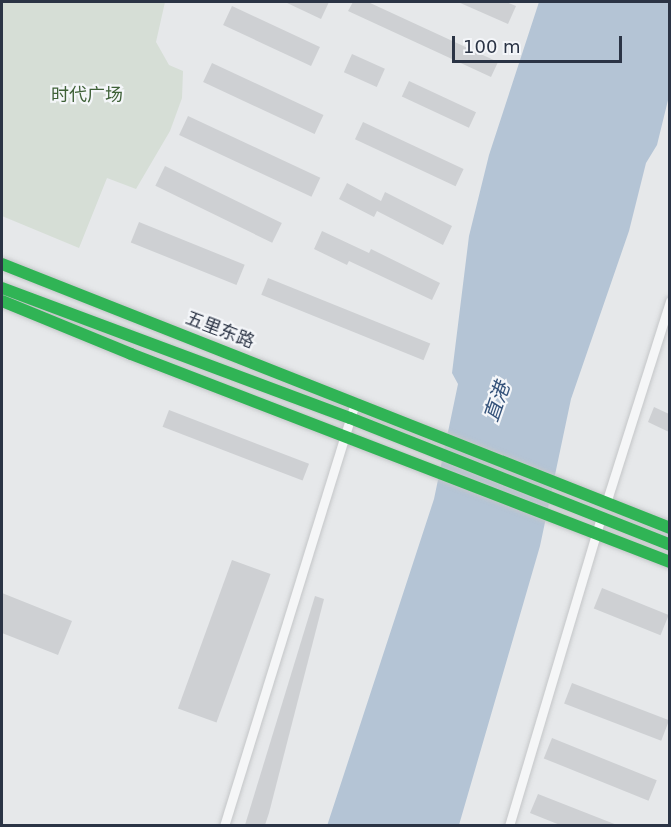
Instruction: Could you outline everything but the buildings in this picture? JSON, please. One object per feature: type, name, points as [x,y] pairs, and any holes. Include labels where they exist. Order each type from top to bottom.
[{"type":"main road","name":"五里东路","points":[[2,264],[606,503]]},
{"type":"main road","name":"五里东路","points":[[2,288],[350,418],[600,518]]},
{"type":"main road","points":[[2,301],[669,562]]},
{"type":"main road","points":[[606,503],[669,528]]},
{"type":"main road","points":[[600,518],[669,545]]},
{"type":"street","points":[[606,503],[669,301]]},
{"type":"street","points":[[224,825],[355,402]]},
{"type":"street","points":[[509,825],[600,518]]},
{"type":"green space","name":"时代广场","points":[[2,2],[165,2],[156,42],[169,65],[183,71],[182,98],[170,131],[136,189],[107,178],[79,248],[2,216]]},
{"type":"water","name":"直港","points":[[539,2],[669,2],[669,96],[657,145],[646,163],[629,231],[571,399],[540,546],[459,825],[327,826],[434,499],[458,384],[452,373],[469,236],[489,155]]},
{"type":"traffic: fast","points":[[2,264],[670,528]]},
{"type":"traffic: fast","points":[[2,288],[350,418],[670,545]]},
{"type":"traffic: fast","points":[[2,301],[131,354],[670,562]]}]
